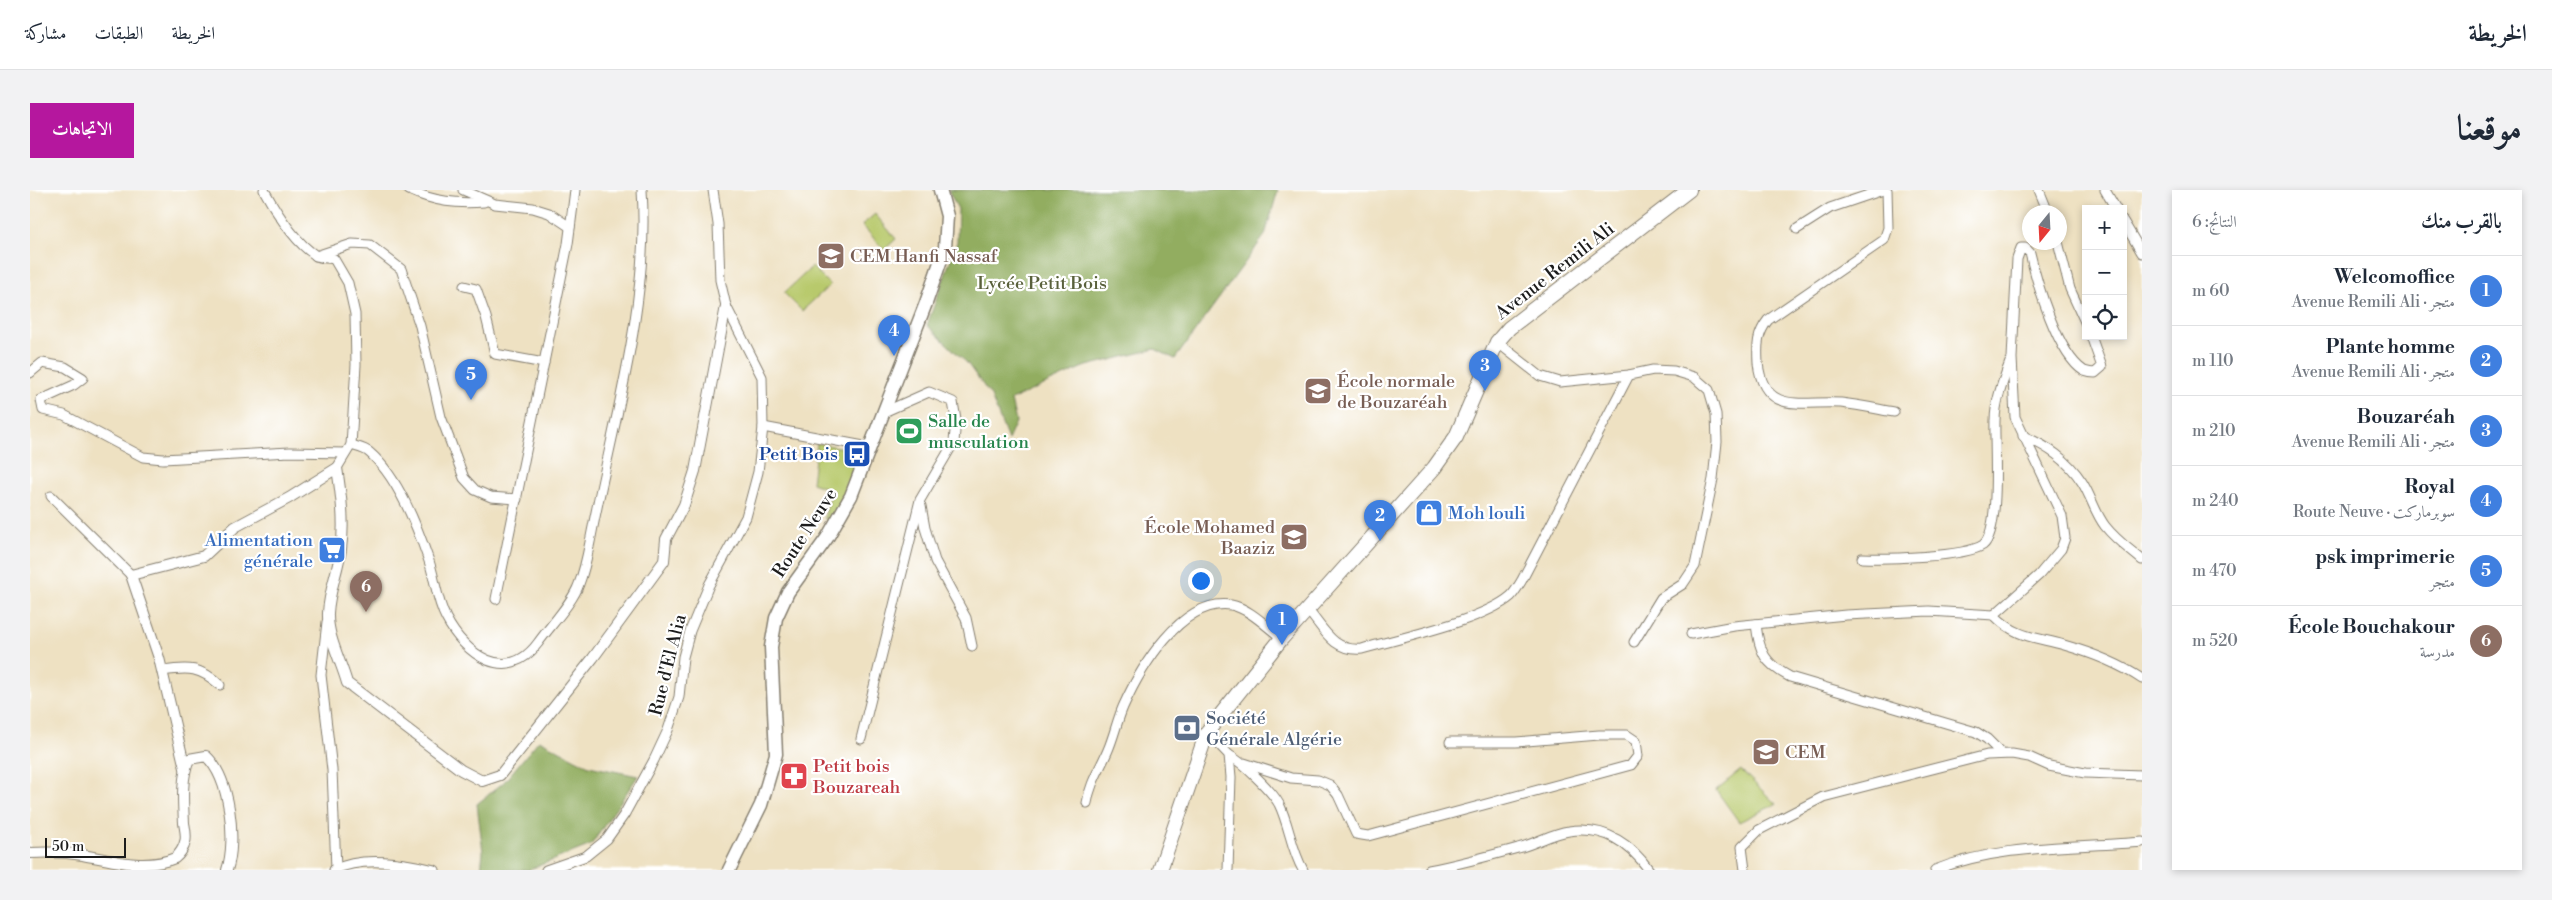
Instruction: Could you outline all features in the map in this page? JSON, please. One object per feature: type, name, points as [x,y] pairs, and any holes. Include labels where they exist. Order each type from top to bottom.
[{"type":"main road","name":"Route Neuve","points":[[729,870],[761,805],[776,754],[771,647],[776,618],[788,592],[827,538],[851,496],[926,303],[945,248],[947,216],[940,190]]},
{"type":"main road","name":"Avenue Remili Ali","points":[[1160,870],[1207,732],[1282,638],[1434,468],[1456,437],[1497,342],[1509,328],[1689,190]]},
{"type":"street","points":[[132,574],[204,556],[235,528],[337,468],[351,445],[356,365],[355,314],[348,283],[334,259],[316,256],[275,210],[264,190]]},
{"type":"street","points":[[409,190],[436,201],[458,204],[489,202],[533,208],[549,213],[570,227]]},
{"type":"street","points":[[463,190],[489,202]]},
{"type":"street","points":[[496,598],[544,364],[570,227],[575,190]]},
{"type":"street","points":[[351,445],[370,453],[394,483],[424,547],[445,616],[458,638],[488,662],[514,663],[532,651],[579,586],[590,542],[616,427],[637,305],[644,212],[642,190]]},
{"type":"street","name":"Rue d'El Alia","points":[[546,870],[586,856],[607,839],[624,815],[654,760],[668,730],[679,697],[683,658],[690,631],[709,585],[746,517],[758,472],[763,427],[762,377],[726,306],[720,280],[718,224],[713,190]]},
{"type":"street","points":[[1797,229],[1830,208],[1883,190]]},
{"type":"street","points":[[1887,190],[1888,228],[1884,240],[1768,320],[1761,329],[1756,343],[1759,368],[1765,386],[1770,395],[1778,399],[1796,405],[1840,403],[1894,412]]},
{"type":"street","points":[[2039,190],[2045,205]]},
{"type":"street","points":[[2104,190],[2113,205]]},
{"type":"street","points":[[2127,228],[2142,253]]},
{"type":"street","points":[[316,256],[352,244],[370,246],[401,269],[420,326],[441,417],[464,478],[475,490],[491,497],[516,499]]},
{"type":"street","points":[[1994,615],[2039,575],[2061,549],[2065,538],[2062,516],[2032,451],[2022,436],[2015,417],[2012,355],[2017,259],[2021,248],[2025,248],[2030,253],[2041,295],[2054,329],[2073,359],[2084,371],[2096,373],[2102,367],[2092,340]]},
{"type":"street","points":[[2060,250],[2070,289],[2082,315]]},
{"type":"street","points":[[464,286],[476,290],[486,317],[495,354],[544,364]]},
{"type":"street","points":[[328,614],[332,638],[341,660],[347,683],[461,770],[482,781],[500,775],[593,658],[664,560],[666,539],[684,505],[695,471],[726,306]]},
{"type":"street","points":[[1497,342],[1540,376],[1560,382],[1628,376],[1653,370],[1674,371],[1694,377],[1709,390],[1716,414],[1718,442],[1713,479],[1695,566],[1683,584],[1661,598],[1634,642]]},
{"type":"street","points":[[1862,558],[1947,554],[1982,545],[1988,538],[1992,524],[1996,466],[1994,420],[2012,355]]},
{"type":"street","points":[[30,373],[42,363],[65,367],[82,378],[74,385],[41,400],[43,410],[64,416],[143,457],[163,459],[290,452],[345,454]]},
{"type":"street","points":[[1307,609],[1339,647],[1348,651],[1362,649],[1463,619],[1491,608],[1511,595],[1522,580],[1628,376]]},
{"type":"street","points":[[861,739],[920,500],[954,442],[956,420],[953,402],[929,392],[884,412]]},
{"type":"street","points":[[763,427],[869,447]]},
{"type":"street","points":[[2022,436],[2040,443],[2064,458],[2082,482],[2104,525],[2117,540],[2142,560]]},
{"type":"street","points":[[337,468],[342,518],[341,549],[332,585],[321,675],[332,770],[335,869],[354,864],[396,861],[435,870]]},
{"type":"street","points":[[30,853],[50,852],[83,855],[136,868],[150,868],[168,862],[179,855],[185,842],[183,806],[185,768],[162,671],[132,574],[52,496]]},
{"type":"street","points":[[920,500],[925,528],[935,561],[966,618],[972,646]]},
{"type":"street","points":[[1086,803],[1090,786],[1108,750],[1124,706],[1149,659],[1166,636],[1180,624],[1197,612],[1213,606],[1231,605],[1245,611],[1282,638]]},
{"type":"street","points":[[1691,634],[1712,629],[1846,615],[1929,611],[1994,615],[2018,634],[2064,645],[2122,665],[2142,679]]},
{"type":"street","points":[[1756,624],[1761,651],[1775,669],[1790,677],[1976,732],[1987,739],[2001,753]]},
{"type":"street","points":[[162,671],[189,667],[209,675],[220,685]]},
{"type":"street","points":[[1207,732],[1229,755],[1244,764],[1291,778],[1318,780],[1330,785],[1338,795],[1356,834],[1368,836],[1631,765],[1638,756],[1636,741],[1627,735],[1599,735],[1516,742],[1450,742]]},
{"type":"street","points":[[1745,870],[1742,847],[1758,830],[1822,797],[1956,762],[2001,753],[2028,757],[2065,770],[2142,775]]},
{"type":"street","points":[[1228,870],[1231,819],[1229,755]]},
{"type":"street","points":[[185,768],[189,759],[194,756],[206,756],[215,764],[231,821],[231,858],[227,870]]},
{"type":"street","points":[[1244,764],[1278,803],[1295,856],[1303,870]]},
{"type":"street","points":[[1429,870],[1520,848],[1568,831],[1598,831],[1622,841],[1637,853],[1648,870]]},
{"type":"street","points":[[1936,870],[1970,860],[2021,850],[2142,842]]},
{"type":"green space","name":"Lycée Petit Bois","points":[[948,190],[1278,190],[1265,235],[1175,359],[1155,349],[1083,367],[1011,400],[1016,422],[1008,440],[991,396],[967,363],[927,325],[957,242],[958,209]]},
{"type":"green space","points":[[875,214],[896,239],[884,250],[862,225]]},
{"type":"green space","points":[[812,267],[830,285],[802,311],[784,293]]},
{"type":"green space","points":[[817,443],[848,449],[857,454],[846,494],[832,522],[824,518],[832,490],[812,483]]},
{"type":"green space","points":[[539,740],[589,766],[638,776],[591,845],[528,870],[481,870],[483,852],[477,804],[504,782]]},
{"type":"green space","points":[[1741,770],[1776,804],[1739,822],[1716,790]]},
{"type":"place","name":"CEM Hanfi Nassaf","points":[[831,256]]},
{"type":"place","name":"Royal","points":[[894,356]]},
{"type":"place","name":"École normale de Bouzaréah","points":[[1318,391]]},
{"type":"place","name":"Bouzaréah","points":[[1485,391]]},
{"type":"place","name":"psk imprimerie","points":[[471,400]]},
{"type":"place","name":"Salle de musculation","points":[[909,431]]},
{"type":"place","name":"Petit Bois","points":[[857,454]]},
{"type":"place","name":"Moh louli","points":[[1429,513]]},
{"type":"place","name":"École Mohamed Baaziz","points":[[1294,537]]},
{"type":"place","name":"Plante homme","points":[[1380,541]]},
{"type":"place","name":"Alimentation générale","points":[[332,550]]},
{"type":"place","name":"École Bouchakour","points":[[366,612]]},
{"type":"place","name":"Welcomoffice","points":[[1282,645]]},
{"type":"place","name":"Société Générale Algérie","points":[[1187,728]]},
{"type":"place","name":"CEM","points":[[1766,752]]},
{"type":"place","name":"Petit bois Bouzareah","points":[[794,776]]}]
